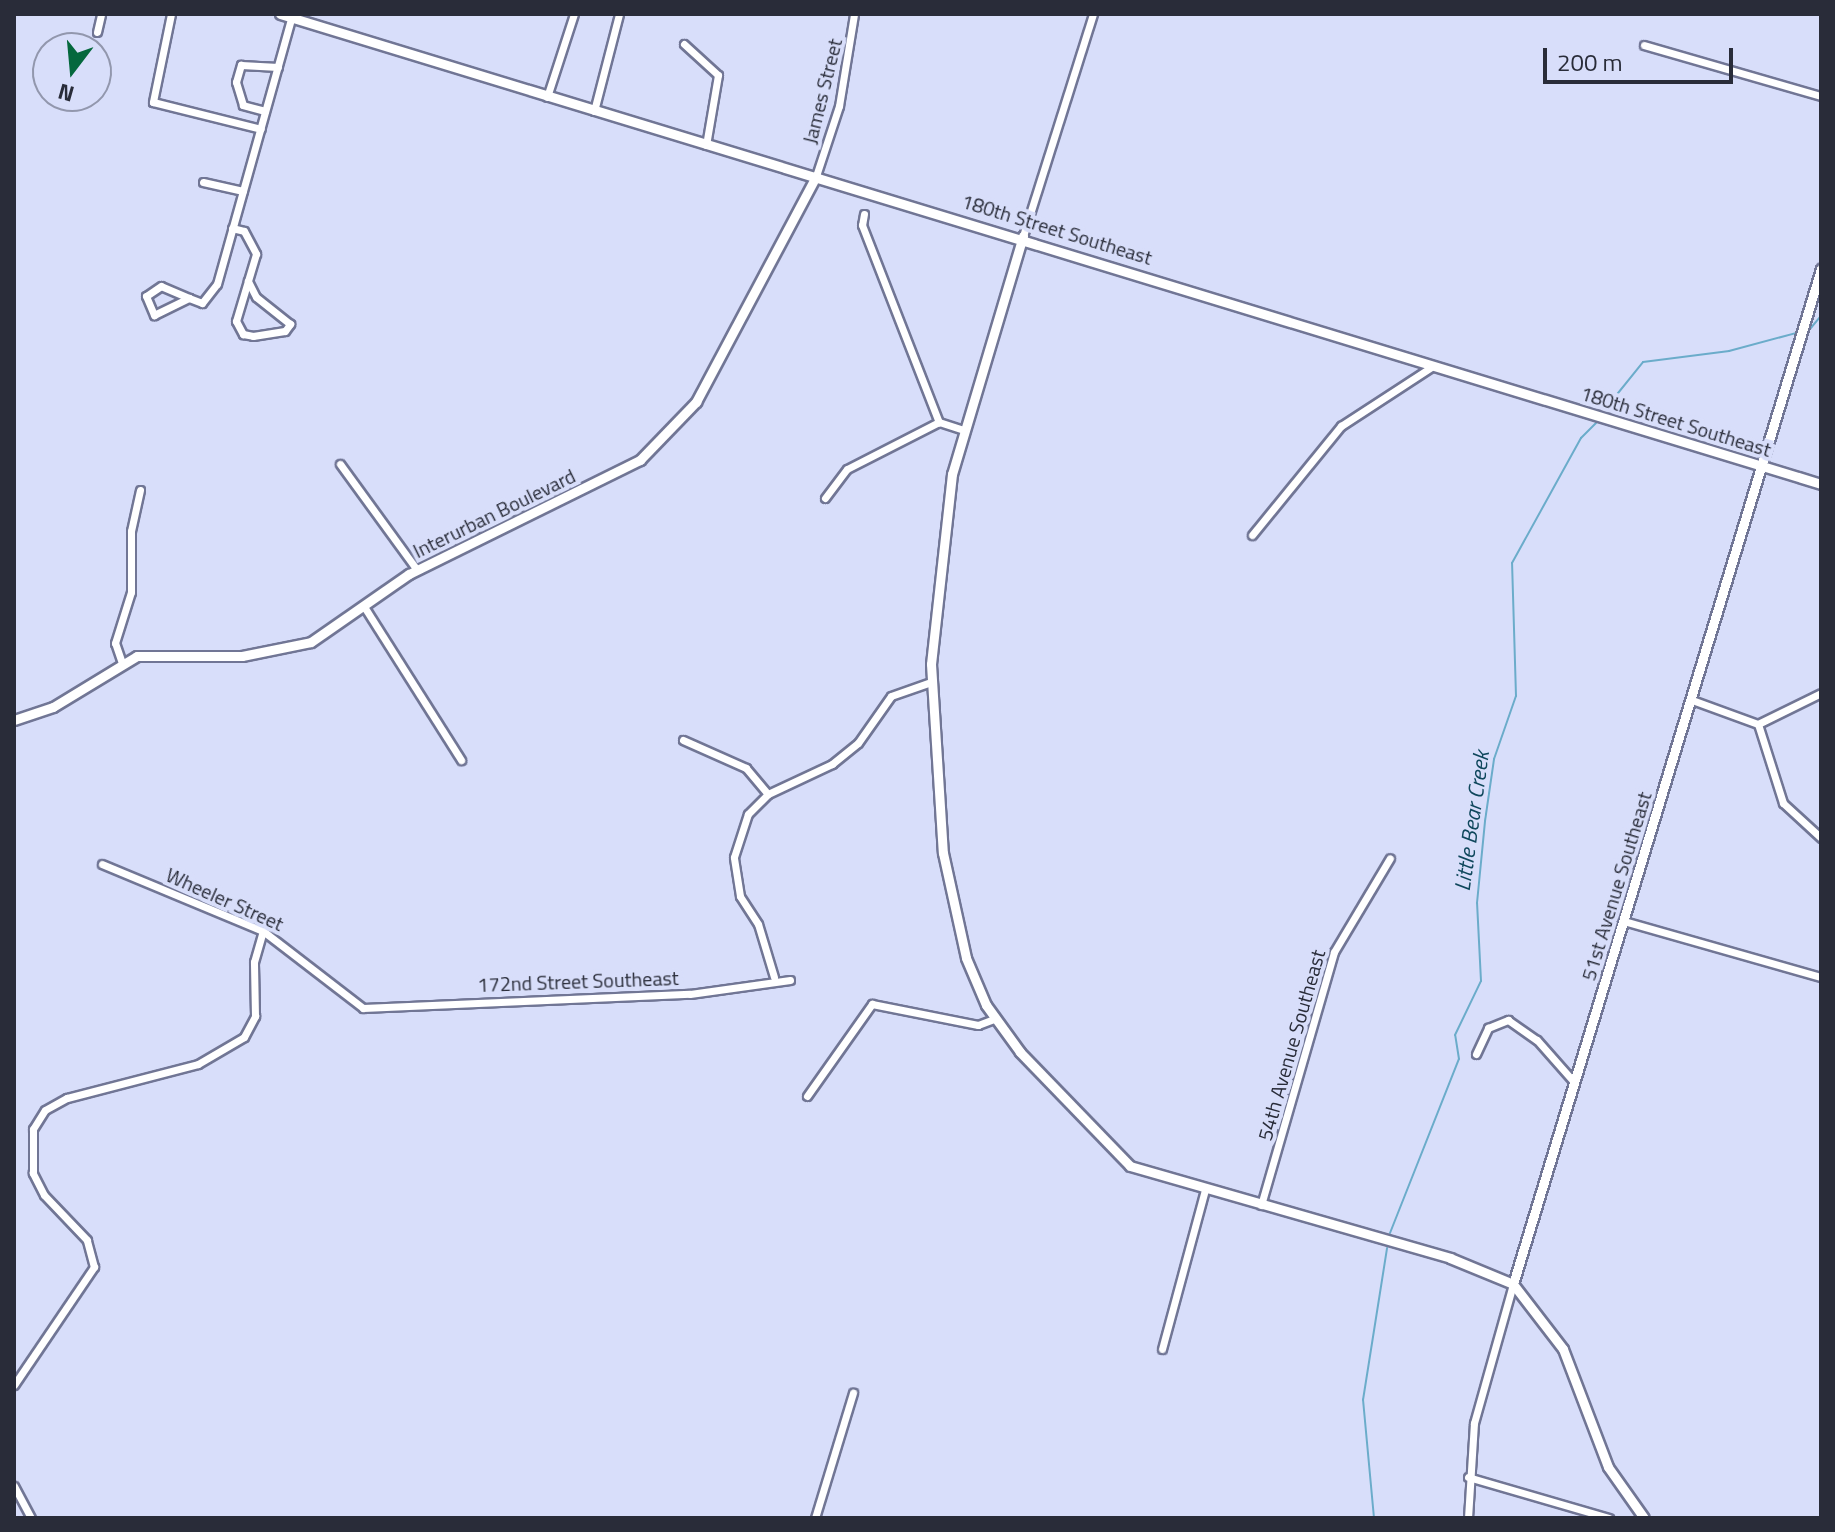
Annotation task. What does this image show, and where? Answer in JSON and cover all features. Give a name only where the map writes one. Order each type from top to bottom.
[{"type":"street","points":[[97,32],[101,14]]},
{"type":"street","points":[[171,14],[153,102],[261,129]]},
{"type":"street","name":"180th Street Southeast","points":[[280,14],[706,145],[1023,236],[1433,366],[1821,484]]},
{"type":"street","points":[[547,97],[574,14]]},
{"type":"street","points":[[594,111],[619,14]]},
{"type":"street","name":"James Street","points":[[816,176],[839,106],[854,14]]},
{"type":"street","points":[[1093,14],[964,430],[950,486],[931,682],[943,853],[966,958],[994,1019],[1130,1166],[1473,1265],[1513,1284],[1563,1349],[1608,1467],[1644,1518]]},
{"type":"street","points":[[189,298],[154,315],[146,296],[161,286],[202,303],[217,284],[292,16]]},
{"type":"street","points":[[684,44],[718,75],[706,145]]},
{"type":"street","points":[[1644,45],[1821,96]]},
{"type":"street","points":[[265,111],[243,105],[236,82],[241,65],[278,67]]},
{"type":"street","name":"Interurban Boulevard","points":[[14,720],[53,707],[122,663],[167,652],[281,653],[365,608],[417,570],[585,490],[655,447],[696,402],[816,176]]},
{"type":"street","points":[[203,182],[243,191]]},
{"type":"street","points":[[864,214],[862,225],[939,422]]},
{"type":"street","points":[[232,228],[255,244],[236,321],[243,334],[285,331],[290,324],[256,297],[248,281]]},
{"type":"street","name":"51st Avenue Southeast","points":[[1468,1518],[1468,1477],[1474,1423],[1505,1312],[1821,269]]},
{"type":"street","points":[[1252,535],[1341,426],[1433,366]]},
{"type":"street","points":[[825,498],[847,469],[939,422],[964,430]]},
{"type":"street","points":[[340,464],[417,570]]},
{"type":"street","points":[[122,663],[115,643],[131,592],[131,531],[140,490]]},
{"type":"street","points":[[365,608],[461,760]]},
{"type":"street","points":[[774,977],[758,924],[740,896],[734,857],[748,814],[768,794],[832,764],[858,743],[891,696],[931,682]]},
{"type":"street","points":[[1692,700],[1758,724],[1821,693]]},
{"type":"street","points":[[1758,724],[1783,803],[1821,838]]},
{"type":"street","points":[[683,740],[746,768],[768,794]]},
{"type":"street","name":"54th Avenue Southeast","points":[[1261,1205],[1334,952],[1390,858]]},
{"type":"street","name":"Wheeler Street","points":[[102,864],[263,931],[363,1008]]},
{"type":"street","points":[[1624,921],[1821,977]]},
{"type":"street","points":[[14,1385],[94,1267],[87,1240],[44,1195],[33,1173],[33,1129],[45,1110],[67,1098],[198,1064],[234,1046],[255,1016],[254,962],[263,931]]},
{"type":"street","name":"172nd Street Southeast","points":[[363,1008],[690,994],[774,977],[790,980]]},
{"type":"street","points":[[807,1096],[872,1004],[978,1025],[994,1019]]},
{"type":"street","points":[[1476,1054],[1488,1028],[1508,1020],[1537,1040],[1574,1082]]},
{"type":"street","points":[[1162,1349],[1205,1190]]},
{"type":"street","points":[[815,1518],[853,1393]]},
{"type":"street","points":[[1468,1477],[1609,1518]]},
{"type":"street","points":[[14,1486],[31,1518]]},
{"type":"waterway","name":"Little Bear Creek","points":[[1810,329],[1821,316]]},
{"type":"waterway","name":"Little Bear Creek","points":[[1606,408],[1643,362],[1729,351],[1796,333]]},
{"type":"waterway","name":"Little Bear Creek","points":[[1390,1233],[1459,1059],[1455,1035],[1481,981],[1477,903],[1485,821],[1494,759],[1516,696],[1512,563],[1581,438],[1597,422]]},
{"type":"waterway","name":"Little Bear Creek","points":[[1374,1518],[1363,1400],[1387,1248]]}]
